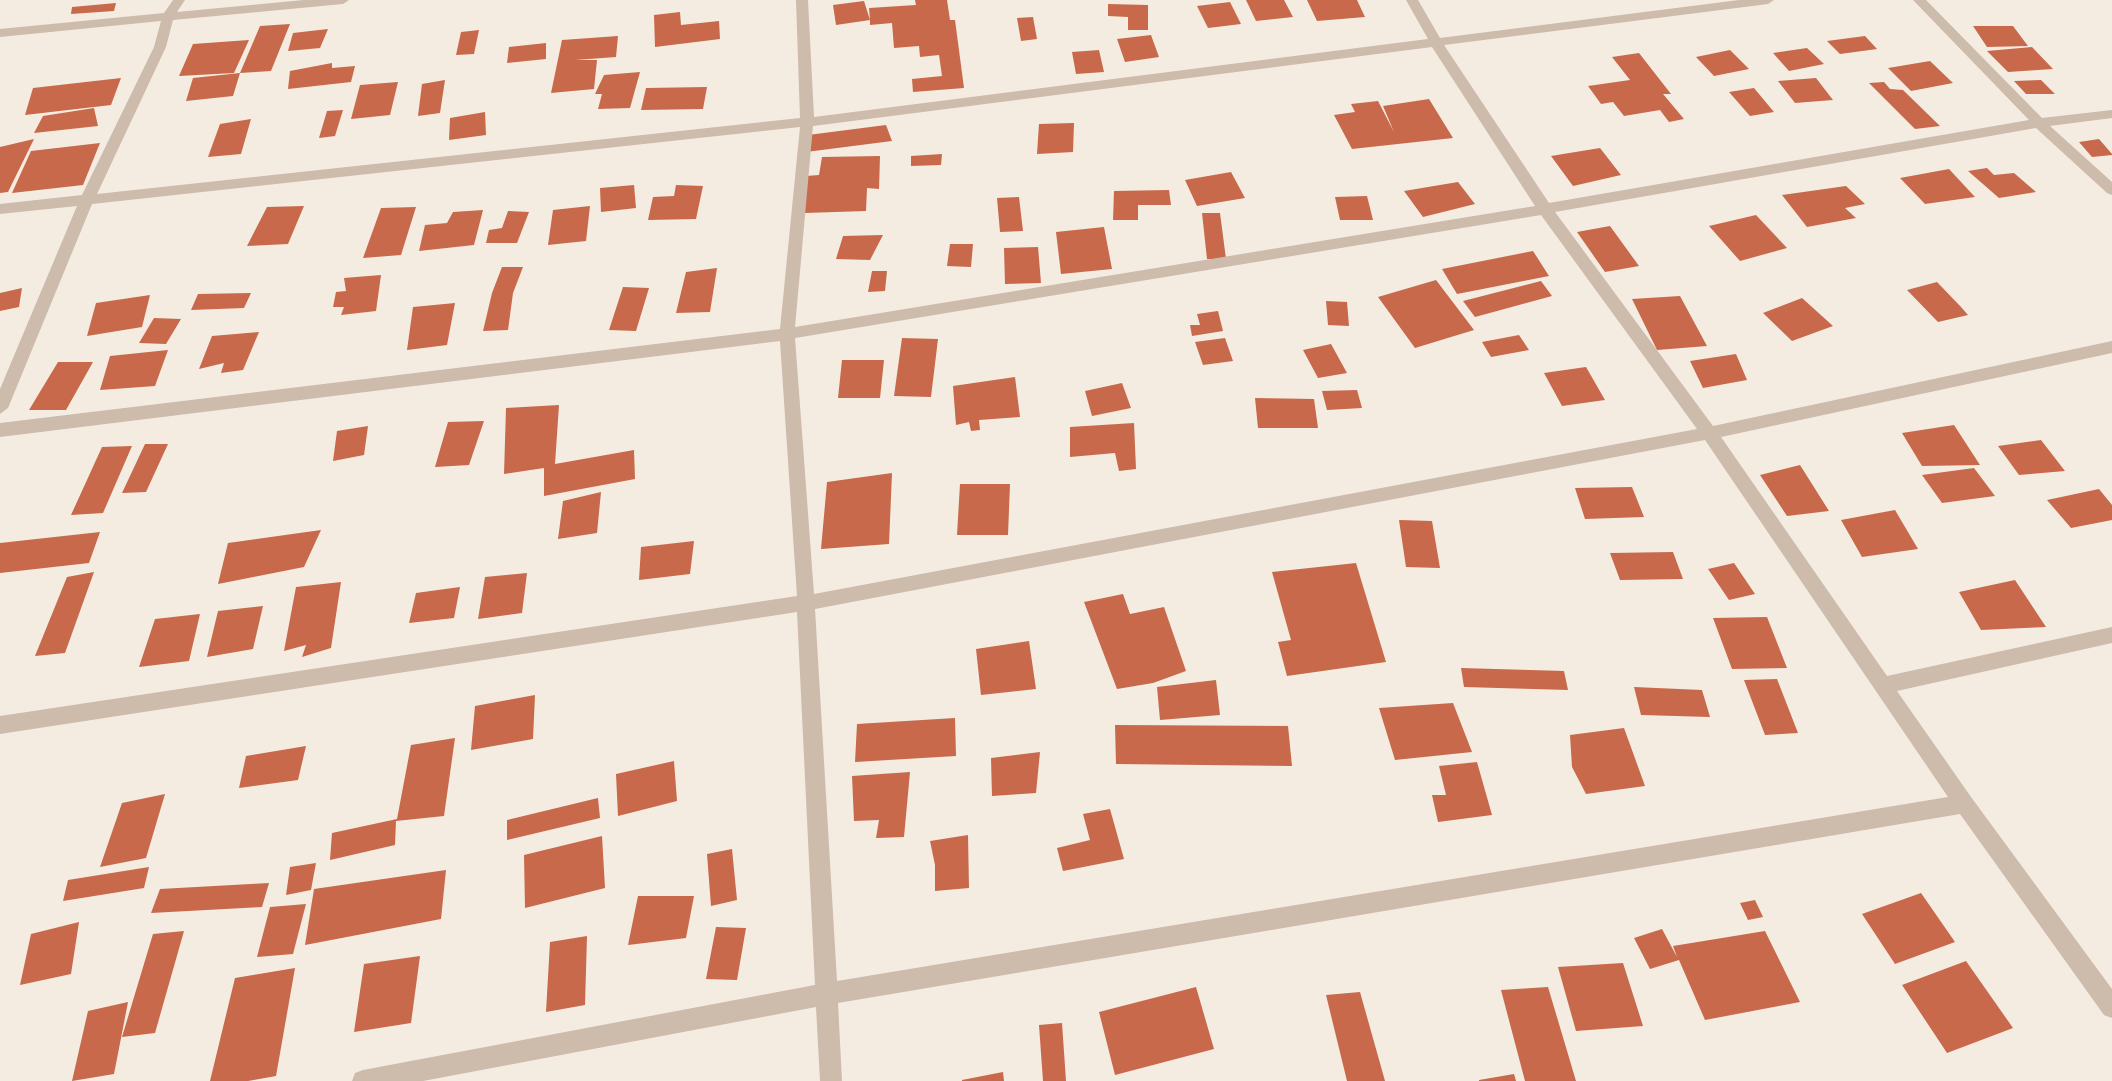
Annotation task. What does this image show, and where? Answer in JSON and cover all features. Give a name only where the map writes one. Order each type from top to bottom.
[{"type":"street","points":[[0,408],[87,199],[160,47],[168,17],[179,0]]},
{"type":"street","points":[[0,33],[343,0]]},
{"type":"street","points":[[802,0],[807,122],[787,334],[806,603],[831,1081]]},
{"type":"street","points":[[1412,0],[1435,41],[1545,209],[1709,433],[1964,804],[2112,1007]]},
{"type":"street","points":[[0,209],[807,122],[1768,0]]},
{"type":"street","points":[[1919,0],[2039,123],[2112,190]]},
{"type":"street","points":[[0,430],[787,334],[1545,209],[2039,123],[2112,114]]},
{"type":"street","points":[[0,725],[806,603],[1709,433],[2112,347]]},
{"type":"street","points":[[1883,685],[2112,635]]},
{"type":"street","points":[[363,1081],[827,995],[1964,804]]},
{"type":"building","points":[[915,0],[947,0],[950,20],[955,20],[964,88],[913,92],[912,79],[942,76],[939,55],[920,57],[919,46],[894,48],[892,23],[870,25],[869,8],[916,5]]},
{"type":"building","points":[[1246,0],[1284,0],[1293,17],[1256,21]]},
{"type":"building","points":[[1307,0],[1357,0],[1365,17],[1317,21]]},
{"type":"building","points":[[864,1],[870,20],[836,25],[833,5]]},
{"type":"building","points":[[1230,2],[1241,24],[1208,28],[1197,6]]},
{"type":"building","points":[[116,3],[114,11],[71,14],[72,7]]},
{"type":"building","points":[[1108,4],[1148,5],[1148,30],[1128,30],[1128,17],[1108,16]]},
{"type":"building","points":[[680,12],[681,25],[719,21],[720,39],[655,47],[654,15]]},
{"type":"building","points":[[1033,17],[1037,39],[1021,41],[1017,18]]},
{"type":"building","points":[[290,24],[271,71],[240,73],[260,26]]},
{"type":"building","points":[[1973,26],[2013,26],[2028,46],[1987,47]]},
{"type":"building","points":[[328,29],[320,48],[288,51],[293,33]]},
{"type":"building","points":[[479,30],[474,54],[456,55],[461,32]]},
{"type":"building","points":[[1151,35],[1159,57],[1125,62],[1117,39]]},
{"type":"building","points":[[618,36],[616,57],[575,60],[597,60],[594,89],[551,93],[562,40]]},
{"type":"building","points":[[1865,36],[1877,49],[1840,54],[1827,41]]},
{"type":"building","points":[[249,40],[234,73],[179,76],[193,44]]},
{"type":"building","points":[[546,43],[546,59],[507,63],[509,47]]},
{"type":"building","points":[[2032,47],[2053,69],[2008,72],[1987,51]]},
{"type":"building","points":[[1807,48],[1824,64],[1789,71],[1773,53]]},
{"type":"building","points":[[1099,50],[1104,72],[1076,74],[1072,52]]},
{"type":"building","points":[[1730,50],[1749,69],[1714,76],[1696,57]]},
{"type":"building","points":[[1639,53],[1671,94],[1663,94],[1684,119],[1669,122],[1660,110],[1624,116],[1613,102],[1601,104],[1588,86],[1630,80],[1612,57]]},
{"type":"building","points":[[1930,61],[1953,83],[1911,91],[1888,68]]},
{"type":"building","points":[[332,63],[332,68],[355,66],[351,82],[288,89],[290,71]]},
{"type":"building","points":[[640,72],[630,108],[598,109],[602,94],[595,94],[604,75]]},
{"type":"building","points":[[240,73],[233,96],[186,101],[193,78]]},
{"type":"building","points":[[121,78],[111,105],[25,115],[33,88]]},
{"type":"building","points":[[1816,78],[1833,100],[1795,103],[1778,81]]},
{"type":"building","points":[[445,80],[440,113],[418,116],[422,84]]},
{"type":"building","points":[[2041,80],[2055,94],[2026,94],[2014,81]]},
{"type":"building","points":[[398,82],[390,115],[351,119],[360,85]]},
{"type":"building","points":[[1884,82],[1890,89],[1903,90],[1940,126],[1915,129],[1869,83]]},
{"type":"building","points":[[707,87],[703,109],[641,110],[646,88]]},
{"type":"building","points":[[1754,88],[1774,112],[1750,116],[1729,92]]},
{"type":"building","points":[[1429,99],[1453,138],[1352,149],[1334,115],[1355,112],[1351,104],[1378,101],[1394,132],[1383,106]]},
{"type":"building","points":[[94,108],[98,126],[34,133],[43,116]]},
{"type":"building","points":[[343,110],[335,136],[319,138],[327,111]]},
{"type":"building","points":[[485,112],[486,135],[449,140],[450,118]]},
{"type":"building","points":[[251,119],[241,154],[208,157],[220,124]]},
{"type":"building","points":[[1074,123],[1073,152],[1037,154],[1039,124]]},
{"type":"building","points":[[886,125],[892,141],[806,152],[808,135]]},
{"type":"building","points":[[34,139],[8,192],[0,193],[0,147]]},
{"type":"building","points":[[2099,139],[2112,155],[2092,157],[2079,142]]},
{"type":"building","points":[[100,143],[83,185],[12,193],[31,151]]},
{"type":"building","points":[[1600,148],[1621,175],[1573,186],[1551,156]]},
{"type":"building","points":[[942,154],[941,165],[911,166],[911,156]]},
{"type":"building","points":[[880,156],[879,189],[867,188],[866,211],[804,213],[806,176],[819,175],[822,157]]},
{"type":"building","points":[[1987,168],[1994,175],[2014,173],[2036,192],[1999,198],[1968,171]]},
{"type":"building","points":[[1949,169],[1975,197],[1925,204],[1900,178]]},
{"type":"building","points":[[1231,172],[1245,198],[1197,206],[1185,180]]},
{"type":"building","points":[[1458,182],[1475,204],[1423,217],[1404,191]]},
{"type":"building","points":[[634,185],[636,208],[601,212],[600,188]]},
{"type":"building","points":[[676,185],[703,186],[696,219],[648,220],[653,197],[674,196]]},
{"type":"building","points":[[1846,186],[1865,204],[1845,208],[1856,218],[1807,227],[1782,195]]},
{"type":"building","points":[[1169,190],[1171,205],[1138,205],[1138,220],[1113,220],[1114,191]]},
{"type":"building","points":[[1367,196],[1373,220],[1340,220],[1335,197]]},
{"type":"building","points":[[1019,197],[1023,231],[1000,232],[997,198]]},
{"type":"building","points":[[304,206],[288,244],[247,246],[267,207]]},
{"type":"building","points":[[590,206],[586,241],[548,245],[553,210]]},
{"type":"building","points":[[416,207],[401,255],[363,258],[381,208]]},
{"type":"building","points":[[483,210],[474,245],[419,251],[425,225],[447,223],[453,212]]},
{"type":"building","points":[[508,211],[529,212],[517,243],[486,243],[489,230],[502,228]]},
{"type":"building","points":[[1202,213],[1220,213],[1226,259],[1207,259]]},
{"type":"building","points":[[1756,215],[1787,248],[1740,261],[1709,226]]},
{"type":"building","points":[[1610,226],[1639,266],[1605,272],[1577,232]]},
{"type":"building","points":[[1104,227],[1112,269],[1061,274],[1056,232]]},
{"type":"building","points":[[883,235],[870,260],[836,259],[843,236]]},
{"type":"building","points":[[950,244],[973,244],[971,267],[947,266]]},
{"type":"building","points":[[1038,247],[1041,283],[1005,284],[1004,248]]},
{"type":"building","points":[[1533,251],[1549,276],[1457,294],[1442,269]]},
{"type":"building","points":[[502,267],[523,267],[513,293],[508,330],[483,331],[492,293]]},
{"type":"building","points":[[717,268],[710,312],[676,313],[686,272]]},
{"type":"building","points":[[872,271],[887,271],[885,291],[868,292]]},
{"type":"building","points":[[381,275],[376,311],[341,315],[344,307],[333,307],[336,292],[346,291],[344,278]]},
{"type":"building","points":[[1436,280],[1474,330],[1415,348],[1378,297]]},
{"type":"building","points":[[1541,281],[1552,296],[1475,317],[1463,301]]},
{"type":"building","points":[[1937,282],[1968,315],[1938,322],[1907,290]]},
{"type":"building","points":[[623,287],[649,288],[636,331],[609,330]]},
{"type":"building","points":[[22,288],[19,307],[0,311],[0,293]]},
{"type":"building","points":[[251,293],[244,308],[191,310],[198,294]]},
{"type":"building","points":[[150,295],[142,327],[87,336],[96,303]]},
{"type":"building","points":[[1680,296],[1707,346],[1657,350],[1632,299]]},
{"type":"building","points":[[1802,298],[1833,326],[1792,341],[1763,313]]},
{"type":"building","points":[[1326,301],[1347,302],[1349,326],[1328,325]]},
{"type":"building","points":[[455,303],[447,345],[407,350],[413,307]]},
{"type":"building","points":[[1218,311],[1223,331],[1192,336],[1190,325],[1200,325],[1197,314]]},
{"type":"building","points":[[154,318],[181,319],[166,344],[139,343]]},
{"type":"building","points":[[259,332],[243,370],[221,373],[224,363],[199,369],[212,336]]},
{"type":"building","points":[[1519,335],[1529,350],[1491,357],[1482,342]]},
{"type":"building","points":[[902,338],[938,339],[931,397],[894,396]]},
{"type":"building","points":[[1225,338],[1233,361],[1203,365],[1195,342]]},
{"type":"building","points":[[1331,344],[1347,373],[1318,378],[1303,350]]},
{"type":"building","points":[[168,350],[155,386],[100,390],[110,356]]},
{"type":"building","points":[[1736,354],[1747,380],[1703,388],[1690,361]]},
{"type":"building","points":[[842,360],[884,360],[880,398],[838,398]]},
{"type":"building","points":[[58,362],[93,362],[66,410],[29,410]]},
{"type":"building","points":[[1586,367],[1605,400],[1562,406],[1544,373]]},
{"type":"building","points":[[1015,377],[1020,417],[979,420],[980,430],[971,431],[969,422],[956,425],[953,386]]},
{"type":"building","points":[[1122,383],[1131,408],[1092,416],[1085,391]]},
{"type":"building","points":[[1357,390],[1362,408],[1327,410],[1322,391]]},
{"type":"building","points":[[1255,398],[1314,399],[1318,428],[1258,428]]},
{"type":"building","points":[[559,405],[555,464],[634,450],[635,479],[544,496],[544,468],[504,474],[506,408]]},
{"type":"building","points":[[484,421],[469,465],[435,467],[448,422]]},
{"type":"building","points":[[1134,423],[1136,469],[1119,471],[1115,453],[1070,457],[1070,427]]},
{"type":"building","points":[[1954,425],[1980,465],[1922,466],[1902,433]]},
{"type":"building","points":[[368,426],[364,455],[333,461],[337,431]]},
{"type":"building","points":[[2041,440],[2065,471],[2019,475],[1998,446]]},
{"type":"building","points":[[145,444],[168,444],[146,492],[122,493]]},
{"type":"building","points":[[132,446],[103,513],[71,515],[102,447]]},
{"type":"building","points":[[1800,465],[1829,511],[1787,516],[1760,475]]},
{"type":"building","points":[[1974,468],[1995,496],[1942,503],[1922,475]]},
{"type":"building","points":[[892,473],[889,544],[821,549],[827,482]]},
{"type":"building","points":[[960,484],[1010,484],[1008,535],[957,535]]},
{"type":"building","points":[[1632,487],[1644,517],[1585,519],[1575,488]]},
{"type":"building","points":[[2099,489],[2112,505],[2112,520],[2071,528],[2047,500]]},
{"type":"building","points":[[601,492],[597,533],[558,539],[563,501]]},
{"type":"building","points":[[1895,510],[1918,549],[1862,557],[1841,520]]},
{"type":"building","points":[[1399,520],[1432,521],[1440,568],[1406,567]]},
{"type":"building","points":[[321,530],[304,567],[218,584],[228,543]]},
{"type":"building","points":[[100,532],[89,563],[0,573],[0,543]]},
{"type":"building","points":[[694,541],[690,574],[639,580],[641,547]]},
{"type":"building","points":[[1673,552],[1683,579],[1620,580],[1610,553]]},
{"type":"building","points":[[1356,563],[1386,662],[1287,676],[1278,642],[1291,640],[1272,572]]},
{"type":"building","points":[[1734,563],[1755,594],[1729,600],[1708,569]]},
{"type":"building","points":[[94,572],[65,653],[35,656],[67,577]]},
{"type":"building","points":[[527,573],[522,613],[478,619],[485,577]]},
{"type":"building","points":[[2015,580],[2046,627],[1981,630],[1959,592]]},
{"type":"building","points":[[341,582],[331,648],[302,657],[306,645],[284,651],[296,587]]},
{"type":"building","points":[[460,587],[454,618],[409,623],[416,593]]},
{"type":"building","points":[[1123,594],[1130,614],[1164,607],[1186,671],[1153,683],[1117,689],[1084,602]]},
{"type":"building","points":[[263,606],[253,649],[207,657],[218,611]]},
{"type":"building","points":[[200,614],[189,661],[139,667],[155,619]]},
{"type":"building","points":[[1767,617],[1787,668],[1732,669],[1713,618]]},
{"type":"building","points":[[1029,641],[1036,689],[981,695],[976,649]]},
{"type":"building","points":[[1461,668],[1564,671],[1568,690],[1464,687]]},
{"type":"building","points":[[1777,679],[1798,733],[1765,735],[1744,680]]},
{"type":"building","points":[[1216,680],[1220,715],[1160,720],[1157,687]]},
{"type":"building","points":[[1634,687],[1702,690],[1710,717],[1641,715]]},
{"type":"building","points":[[535,695],[533,739],[471,750],[475,706]]},
{"type":"building","points":[[1453,703],[1472,752],[1395,760],[1379,708]]},
{"type":"building","points":[[955,718],[956,756],[855,762],[857,724]]},
{"type":"building","points":[[1115,725],[1288,726],[1292,766],[1116,764]]},
{"type":"building","points":[[1624,728],[1645,786],[1586,794],[1572,767],[1570,735]]},
{"type":"building","points":[[455,738],[444,816],[396,821],[395,845],[330,860],[332,833],[397,819],[411,745]]},
{"type":"building","points":[[306,746],[298,780],[239,788],[246,756]]},
{"type":"building","points":[[1040,752],[1036,793],[992,796],[991,758]]},
{"type":"building","points":[[674,761],[677,801],[618,816],[616,774]]},
{"type":"building","points":[[1477,762],[1492,815],[1438,822],[1432,795],[1446,795],[1439,766]]},
{"type":"building","points":[[910,772],[904,837],[876,838],[879,820],[854,821],[852,776]]},
{"type":"building","points":[[165,794],[146,858],[100,867],[122,803]]},
{"type":"building","points":[[598,798],[600,818],[507,840],[507,820]]},
{"type":"building","points":[[1110,809],[1124,859],[1063,871],[1057,848],[1090,840],[1083,814]]},
{"type":"building","points":[[968,835],[969,888],[935,891],[935,865],[930,841]]},
{"type":"building","points":[[602,836],[605,888],[525,908],[524,855]]},
{"type":"building","points":[[732,849],[737,900],[711,906],[707,854]]},
{"type":"building","points":[[316,863],[311,890],[286,895],[290,867]]},
{"type":"building","points":[[149,867],[144,888],[63,901],[68,880]]},
{"type":"building","points":[[446,870],[441,919],[305,945],[314,889]]},
{"type":"building","points":[[269,883],[262,907],[151,913],[160,889]]},
{"type":"building","points":[[1921,893],[1955,942],[1895,964],[1862,914]]},
{"type":"building","points":[[638,896],[694,896],[686,938],[628,945]]},
{"type":"building","points":[[1755,900],[1763,917],[1748,920],[1740,903]]},
{"type":"building","points":[[306,904],[293,954],[257,957],[270,907]]},
{"type":"building","points":[[79,922],[71,974],[20,985],[31,934]]},
{"type":"building","points":[[716,927],[746,928],[737,980],[706,979]]},
{"type":"building","points":[[1662,929],[1677,957],[1673,946],[1765,931],[1800,1002],[1705,1020],[1679,960],[1650,969],[1634,938]]},
{"type":"building","points":[[184,931],[155,1033],[122,1037],[153,934]]},
{"type":"building","points":[[587,936],[585,1005],[546,1012],[550,942]]},
{"type":"building","points":[[420,956],[411,1023],[354,1032],[364,964]]},
{"type":"building","points":[[1966,961],[2013,1028],[1947,1053],[1902,985]]},
{"type":"building","points":[[1623,963],[1643,1026],[1576,1031],[1558,967]]},
{"type":"building","points":[[295,968],[276,1076],[248,1081],[210,1081],[235,978]]},
{"type":"building","points":[[1196,987],[1214,1049],[1115,1075],[1099,1012]]},
{"type":"building","points":[[1548,987],[1576,1081],[1525,1081],[1501,990]]},
{"type":"building","points":[[1360,992],[1385,1081],[1347,1081],[1326,995]]},
{"type":"building","points":[[128,1002],[114,1074],[72,1081],[88,1011]]},
{"type":"building","points":[[1062,1023],[1066,1081],[1043,1081],[1039,1025]]},
{"type":"building","points":[[1003,1072],[1004,1081],[962,1081],[962,1080]]},
{"type":"building","points":[[1514,1074],[1516,1081],[1479,1081],[1479,1080]]}]
